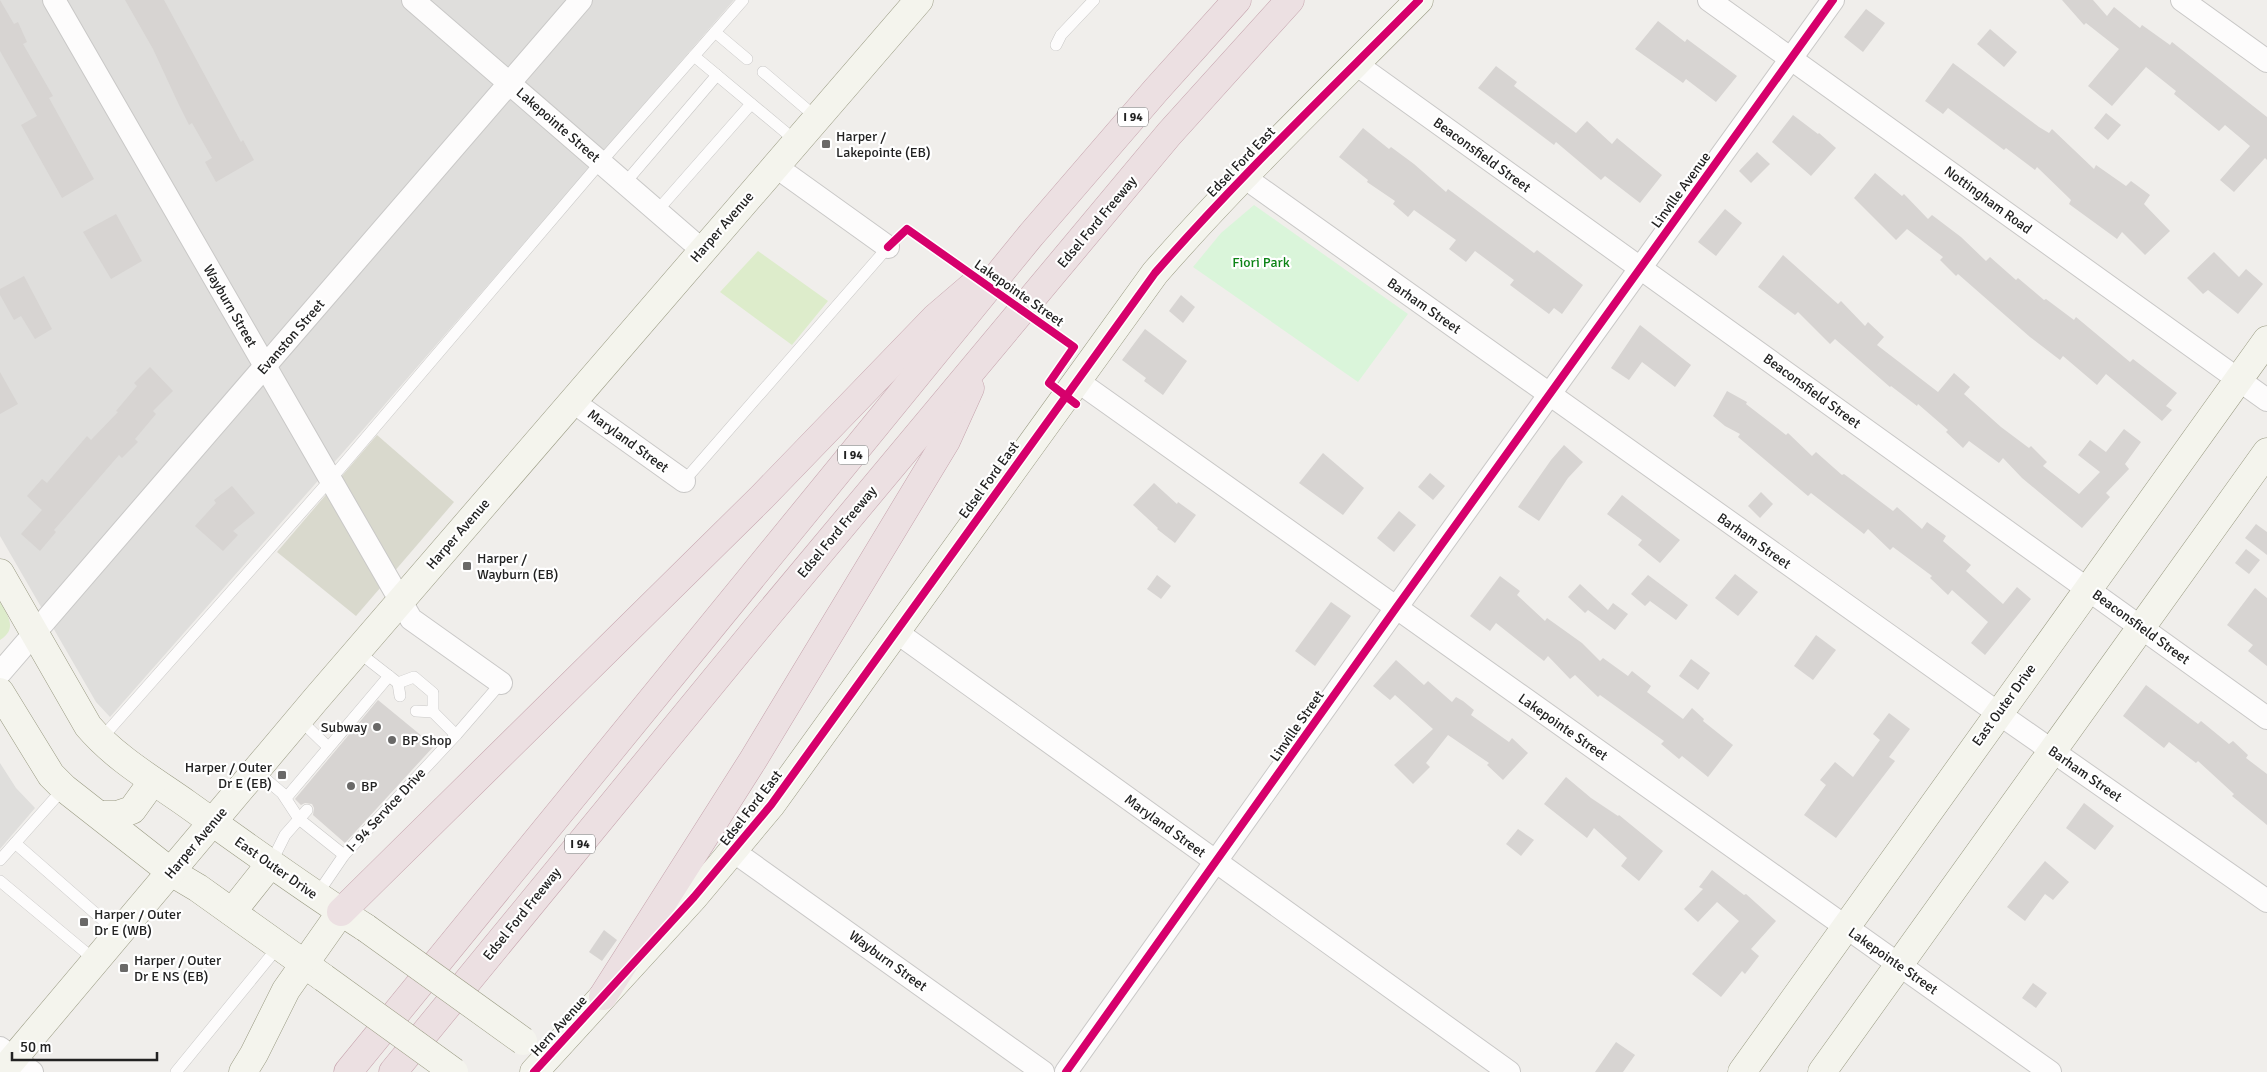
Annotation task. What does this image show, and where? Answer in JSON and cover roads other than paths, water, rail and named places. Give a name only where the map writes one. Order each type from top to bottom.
[{"type":"highway","name":"I 94","points":[[348,1072],[1032,236],[1156,90],[1237,0]]},
{"type":"highway","name":"Edsel Ford Freeway","points":[[393,1072],[755,631],[1169,134],[1290,0]]},
{"type":"highway","points":[[340,912],[762,497],[935,318],[1032,236]]},
{"type":"highway","points":[[603,996],[752,760],[946,441],[984,357]]},
{"type":"street","name":"Wayburn Street","points":[[54,0],[411,619],[500,683]]},
{"type":"street","name":"Lakepointe Street","points":[[413,0],[702,250]]},
{"type":"street","name":"Evanston Street","points":[[0,673],[581,0]]},
{"type":"street","name":"Edsel Ford East","points":[[603,996],[694,898],[772,805],[895,631],[1155,273],[1244,177],[1419,0]]},
{"type":"street","name":"Nottingham Road","points":[[1709,0],[2267,400]]},
{"type":"street","name":"Linville Avenue","points":[[1549,395],[1833,0]]},
{"type":"street","points":[[2182,0],[2267,61]]},
{"type":"street","name":"Harper Avenue","points":[[12,1063],[357,651],[817,118],[915,1]]},
{"type":"street","name":"Beaconsfield Street","points":[[1356,64],[2267,718]]},
{"type":"street","points":[[775,166],[888,247]]},
{"type":"street","name":"Barham Street","points":[[1244,177],[1549,395],[2267,902]]},
{"type":"street","name":"East Outer Drive","points":[[1742,1072],[2267,340]]},
{"type":"street","name":"Lakepointe Street","points":[[1076,380],[2050,1072]]},
{"type":"street","name":"Linville Street","points":[[1066,1072],[1549,395]]},
{"type":"street","name":"Maryland Street","points":[[572,401],[684,482]]},
{"type":"street","points":[[1822,1072],[2267,452]]},
{"type":"street","name":"East Outer Drive","points":[[0,573],[88,726],[100,740],[153,781],[316,896],[366,928],[523,1041],[548,1068]]},
{"type":"street","name":"Maryland Street","points":[[895,631],[1509,1072]]},
{"type":"street","points":[[0,692],[51,775],[64,788],[171,872],[232,912],[454,1072]]},
{"type":"street","points":[[100,815],[127,813],[132,810],[153,781]]},
{"type":"street","name":"Wayburn Street","points":[[733,851],[1043,1072]]},
{"type":"street","points":[[232,912],[271,864]]},
{"type":"street","points":[[243,1072],[284,994],[313,971],[340,912]]},
{"type":"street","name":"Hern Avenue","points":[[548,1068],[603,996]]},
{"type":"lane","points":[[100,740],[330,480],[601,162],[743,0]]},
{"type":"lane","points":[[1056,45],[1061,35],[1091,3]]},
{"type":"lane","points":[[715,32],[747,59]]},
{"type":"lane","points":[[694,56],[796,141]]},
{"type":"lane","points":[[763,72],[817,118]]},
{"type":"lane","points":[[625,183],[717,75]]},
{"type":"lane","points":[[657,211],[751,104]]},
{"type":"lane","points":[[684,482],[888,247]]},
{"type":"lane","points":[[357,651],[393,680],[400,696]]},
{"type":"lane","points":[[286,798],[328,747],[342,737],[393,680],[414,677],[433,693],[433,712]]},
{"type":"lane","name":"I- 94 Service Drive","points":[[316,896],[344,856],[401,789],[456,734],[500,683]]},
{"type":"lane","points":[[416,711],[433,712],[456,734]]},
{"type":"lane","points":[[299,720],[328,747]]},
{"type":"lane","points":[[256,771],[286,798],[299,819],[323,832],[344,856]]},
{"type":"lane","points":[[0,860],[64,788]]},
{"type":"lane","points":[[271,864],[285,835],[308,810]]},
{"type":"lane","points":[[15,843],[119,934]]},
{"type":"lane","points":[[0,880],[96,961]]},
{"type":"lane","points":[[176,1072],[278,947]]},
{"type":"place","name":"Harper / Lakepointe (EB)","points":[[826,144]]},
{"type":"place","name":"Harper / Wayburn (EB)","points":[[467,566]]},
{"type":"place","name":"Subway","points":[[377,727]]},
{"type":"place","name":"BP Shop","points":[[392,740]]},
{"type":"place","name":"Harper / Outer Dr E (EB)","points":[[282,775]]},
{"type":"place","name":"BP","points":[[351,786]]},
{"type":"place","name":"Harper / Outer Dr E (WB)","points":[[84,922]]},
{"type":"place","name":"Harper / Outer Dr E NS (EB)","points":[[124,968]]},
{"type":"park label","name":"Fiori Park","points":[[1261,262]]}]
